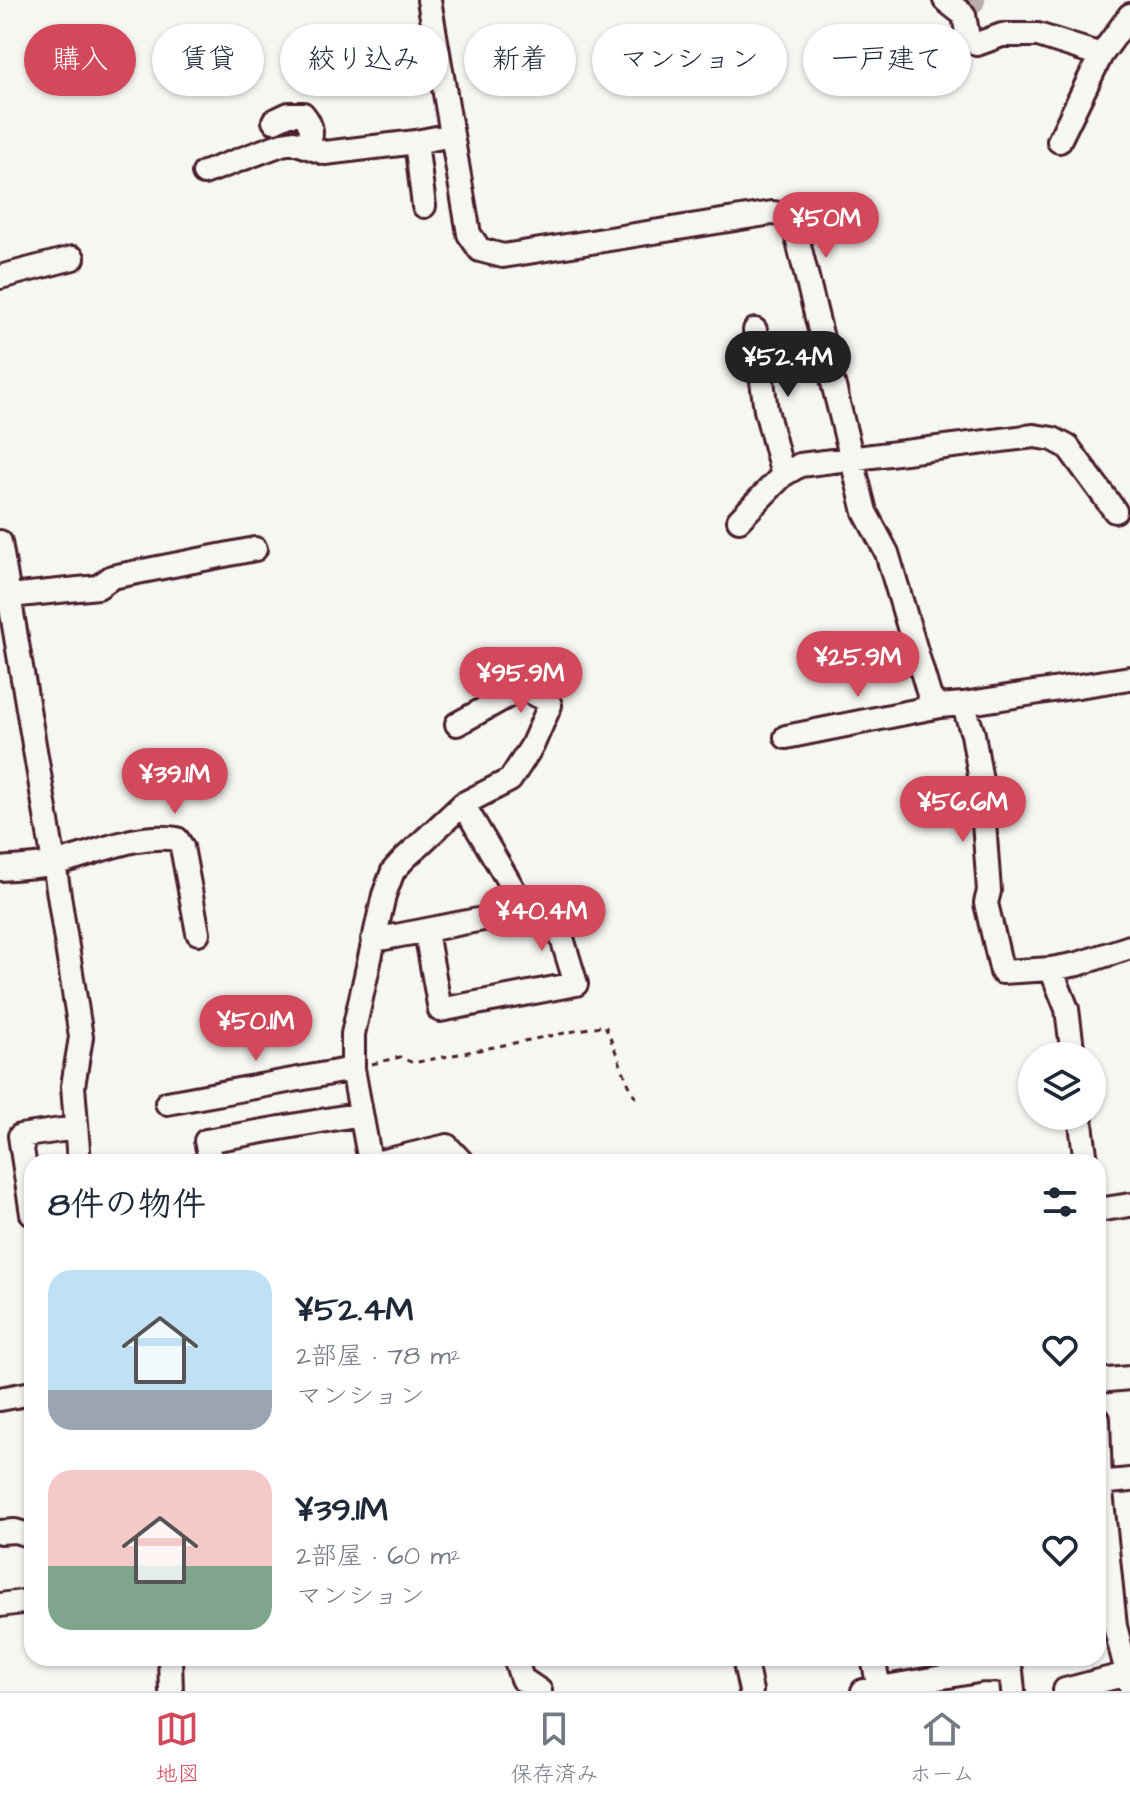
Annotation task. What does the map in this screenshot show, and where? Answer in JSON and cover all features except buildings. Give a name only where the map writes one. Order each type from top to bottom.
[{"type":"street","points":[[429,0],[469,234],[480,250],[503,256],[772,213],[781,213],[789,219],[795,229],[865,512],[887,553],[930,698],[940,706]]},
{"type":"street","points":[[945,0],[964,15],[968,38],[977,44],[1002,35],[1038,35],[1101,55]]},
{"type":"street","points":[[1059,141],[1101,55],[1130,15]]},
{"type":"street","points":[[274,121],[289,114],[303,114],[310,123],[312,135],[308,146]]},
{"type":"street","points":[[204,173],[294,142],[325,153],[452,135]]},
{"type":"street","points":[[416,142],[424,206]]},
{"type":"street","points":[[0,277],[73,258]]},
{"type":"street","points":[[755,330],[766,410],[783,475]]},
{"type":"street","points":[[739,520],[783,475],[800,465],[1034,436],[1053,439],[1068,447],[1115,511]]},
{"type":"street","points":[[0,542],[4,596],[54,863],[81,1037],[73,1086],[78,1154]]},
{"type":"street","points":[[4,596],[98,587],[112,577],[255,549]]},
{"type":"street","points":[[786,737],[940,706],[1130,678]]},
{"type":"street","points":[[368,1154],[353,1069],[353,1034],[384,895],[393,871],[463,804],[510,780],[532,746],[550,705],[547,700],[523,689],[457,724]]},
{"type":"street","points":[[963,704],[973,734],[981,781],[989,891],[986,903],[1002,972],[1078,964],[1130,947]]},
{"type":"street","points":[[463,804],[526,911]]},
{"type":"street","points":[[0,869],[54,863],[123,844],[163,837],[177,839],[182,847],[198,933]]},
{"type":"street","points":[[373,940],[556,908],[576,984],[440,1010],[426,932]]},
{"type":"street","points":[[1051,969],[1067,1009],[1071,1042]]},
{"type":"street","points":[[167,1103],[353,1069]]},
{"type":"street","points":[[209,1154],[206,1141],[361,1114]]},
{"type":"street","points":[[24,1162],[20,1136],[75,1128]]},
{"type":"street","points":[[1082,1130],[1085,1154]]},
{"type":"street","points":[[414,1154],[447,1146],[454,1154]]},
{"type":"street","points":[[1106,1209],[1130,1205]]},
{"type":"street","points":[[1106,1380],[1130,1378]]},
{"type":"street","points":[[0,1399],[24,1394]]},
{"type":"street","points":[[1106,1482],[1130,1480]]},
{"type":"street","points":[[0,1532],[24,1534]]},
{"type":"street","points":[[1065,1690],[1128,1679],[1115,1626],[1106,1546]]},
{"type":"street","points":[[170,1666],[171,1691]]},
{"type":"street","points":[[518,1666],[522,1679],[540,1691]]},
{"type":"street","points":[[746,1666],[751,1691]]},
{"type":"street","points":[[872,1666],[871,1690],[983,1670],[1011,1671],[1013,1691]]},
{"type":"path","points":[[353,1069],[400,1057],[413,1063],[605,1025],[637,1100]]},
{"type":"waterway","points":[[956,0],[971,0]]},
{"type":"waterway","points":[[870,487],[876,508]]}]
